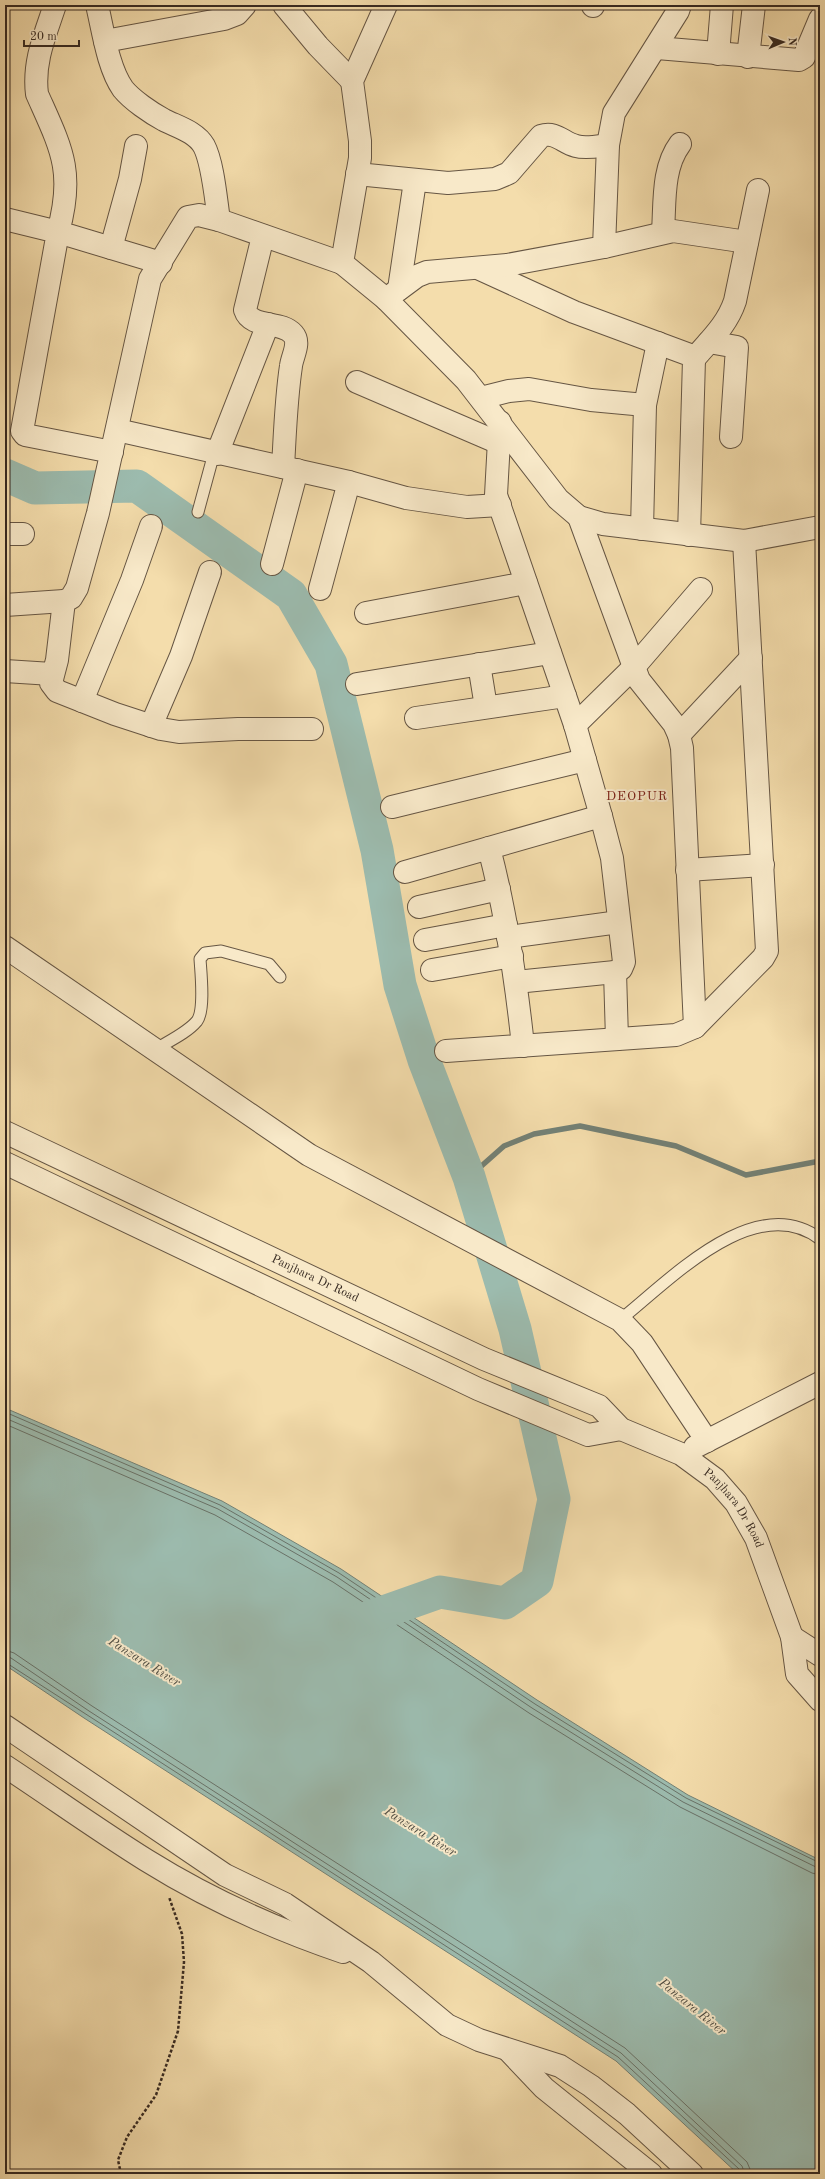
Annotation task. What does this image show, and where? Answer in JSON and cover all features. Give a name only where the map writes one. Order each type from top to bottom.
[{"type":"street","points":[[55,5],[39,50],[36,66],[36,83],[37,94],[64,159],[65,197],[22,431],[25,435],[109,461]]},
{"type":"street","points":[[97,5],[105,42],[116,77],[124,89],[162,119],[195,135],[204,146],[208,156],[219,220]]},
{"type":"street","points":[[105,42],[224,19],[237,14],[245,5]]},
{"type":"street","points":[[284,5],[318,46],[352,81]]},
{"type":"street","points":[[342,262],[357,174],[360,141],[352,81],[386,5]]},
{"type":"street","points":[[604,246],[608,145],[614,113],[635,78],[657,48],[678,12],[680,5]]},
{"type":"street","points":[[718,54],[722,5]]},
{"type":"street","points":[[748,57],[754,5]]},
{"type":"street","points":[[657,48],[748,57],[799,60],[804,56],[820,19]]},
{"type":"street","points":[[357,174],[415,181],[448,183],[504,176],[541,136],[547,134],[552,134],[578,147],[608,145]]},
{"type":"street","points":[[663,232],[668,166],[672,155],[680,144]]},
{"type":"street","points":[[111,248],[130,179],[136,146]]},
{"type":"street","points":[[392,294],[415,181]]},
{"type":"street","points":[[689,534],[694,359],[721,330],[730,316],[735,301],[758,190]]},
{"type":"street","points":[[5,605],[64,601],[71,598],[77,588],[98,513],[150,279],[188,217],[199,216],[219,220],[342,262],[392,294],[481,398],[499,433],[558,499],[579,517],[603,524],[744,542],[820,527]]},
{"type":"street","points":[[5,219],[58,232],[161,262]]},
{"type":"street","points":[[392,294],[417,276],[427,272],[480,269],[507,265],[604,246],[663,232],[688,232],[747,242]]},
{"type":"street","points":[[263,236],[245,310],[247,316],[251,319],[286,329],[293,333],[296,339],[296,347],[291,361],[288,384],[290,469],[272,564]]},
{"type":"street","points":[[480,269],[574,312],[690,355],[694,359]]},
{"type":"street","points":[[216,453],[268,324]]},
{"type":"street","points":[[709,342],[737,347],[731,437]]},
{"type":"street","points":[[642,529],[645,405],[658,343]]},
{"type":"street","points":[[357,382],[499,433]]},
{"type":"street","points":[[481,398],[509,391],[529,390],[591,400],[645,405]]},
{"type":"street","points":[[116,430],[349,482],[406,498],[467,507],[500,505]]},
{"type":"street","points":[[499,433],[496,495],[575,726],[601,816],[612,858],[624,962],[621,969],[615,972],[516,982]]},
{"type":"street","points":[[320,589],[349,482]]},
{"type":"street","points":[[579,517],[639,680],[674,724],[679,735],[682,748],[695,1027]]},
{"type":"street","points":[[82,701],[132,580],[151,526]]},
{"type":"street","points":[[446,1051],[676,1035],[695,1027],[763,958],[767,951],[744,542]]},
{"type":"street","points":[[151,726],[181,656],[210,572]]},
{"type":"street","points":[[366,613],[526,583]]},
{"type":"street","points":[[575,726],[634,667],[701,589]]},
{"type":"street","points":[[64,601],[57,660],[52,674],[51,683],[53,688],[82,701],[151,726],[179,732],[238,729],[312,729]]},
{"type":"street","points":[[357,684],[550,653]]},
{"type":"street","points":[[679,735],[751,658]]},
{"type":"street","points":[[479,664],[486,707]]},
{"type":"street","points":[[5,671],[52,674]]},
{"type":"street","points":[[416,718],[564,696]]},
{"type":"street","points":[[392,807],[585,760]]},
{"type":"street","points":[[405,872],[601,816]]},
{"type":"street","points":[[489,848],[500,889],[516,982],[523,1046]]},
{"type":"street","points":[[688,870],[763,865]]},
{"type":"street","points":[[419,907],[500,889]]},
{"type":"street","points":[[425,940],[508,939],[619,922]]},
{"type":"street","points":[[432,970],[508,939]]},
{"type":"street","points":[[5,947],[309,1155],[424,1217],[544,1278],[620,1320],[642,1343],[707,1441]]},
{"type":"street","points":[[615,972],[617,1039]]},
{"type":"street","name":"Panjhara Dr Road","points":[[5,1132],[484,1359],[599,1406],[621,1429],[681,1454],[715,1479],[736,1503],[756,1538],[792,1637],[797,1674],[820,1700]]},
{"type":"street","points":[[5,1163],[478,1389],[588,1435],[621,1429]]},
{"type":"street","points":[[681,1454],[820,1383]]},
{"type":"street","points":[[792,1637],[820,1655]]},
{"type":"street","points":[[5,1726],[225,1875],[285,1904],[370,1962],[447,2026],[463,2034],[560,2066],[592,2086],[627,2114],[692,2174]]},
{"type":"street","points":[[5,1766],[146,1860],[200,1892],[307,1940],[370,1962]]},
{"type":"street","points":[[507,2049],[544,2088],[651,2174]]},
{"type":"lane","points":[[198,512],[216,453]]},
{"type":"lane","points":[[156,1049],[190,1028],[198,1020],[201,1009],[200,959],[205,953],[220,951],[269,964],[280,977]]},
{"type":"lane","points":[[620,1320],[708,1250],[735,1235],[760,1226],[780,1225],[800,1229],[820,1239]]},
{"type":"path","points":[[121,2174],[118,2160],[124,2143],[156,2095],[178,2031],[184,1962],[182,1934],[168,1896]]},
{"type":"water","name":"Panzara River","points":[[5,1408],[222,1501],[341,1569],[537,1700],[688,1795],[820,1860],[820,2174],[738,2174],[616,2061],[84,1718],[5,1665]]},
{"type":"waterway","points":[[5,475],[35,488],[137,486],[291,595],[331,664],[377,850],[400,985],[424,1060],[469,1177],[515,1329],[554,1499],[537,1581],[505,1603],[440,1592],[355,1622]]},
{"type":"waterway","points":[[469,1177],[504,1146],[534,1134],[580,1126],[676,1146],[746,1175],[820,1161]]},
{"type":"district","name":"DEOPUR","points":[[637,796]]}]
